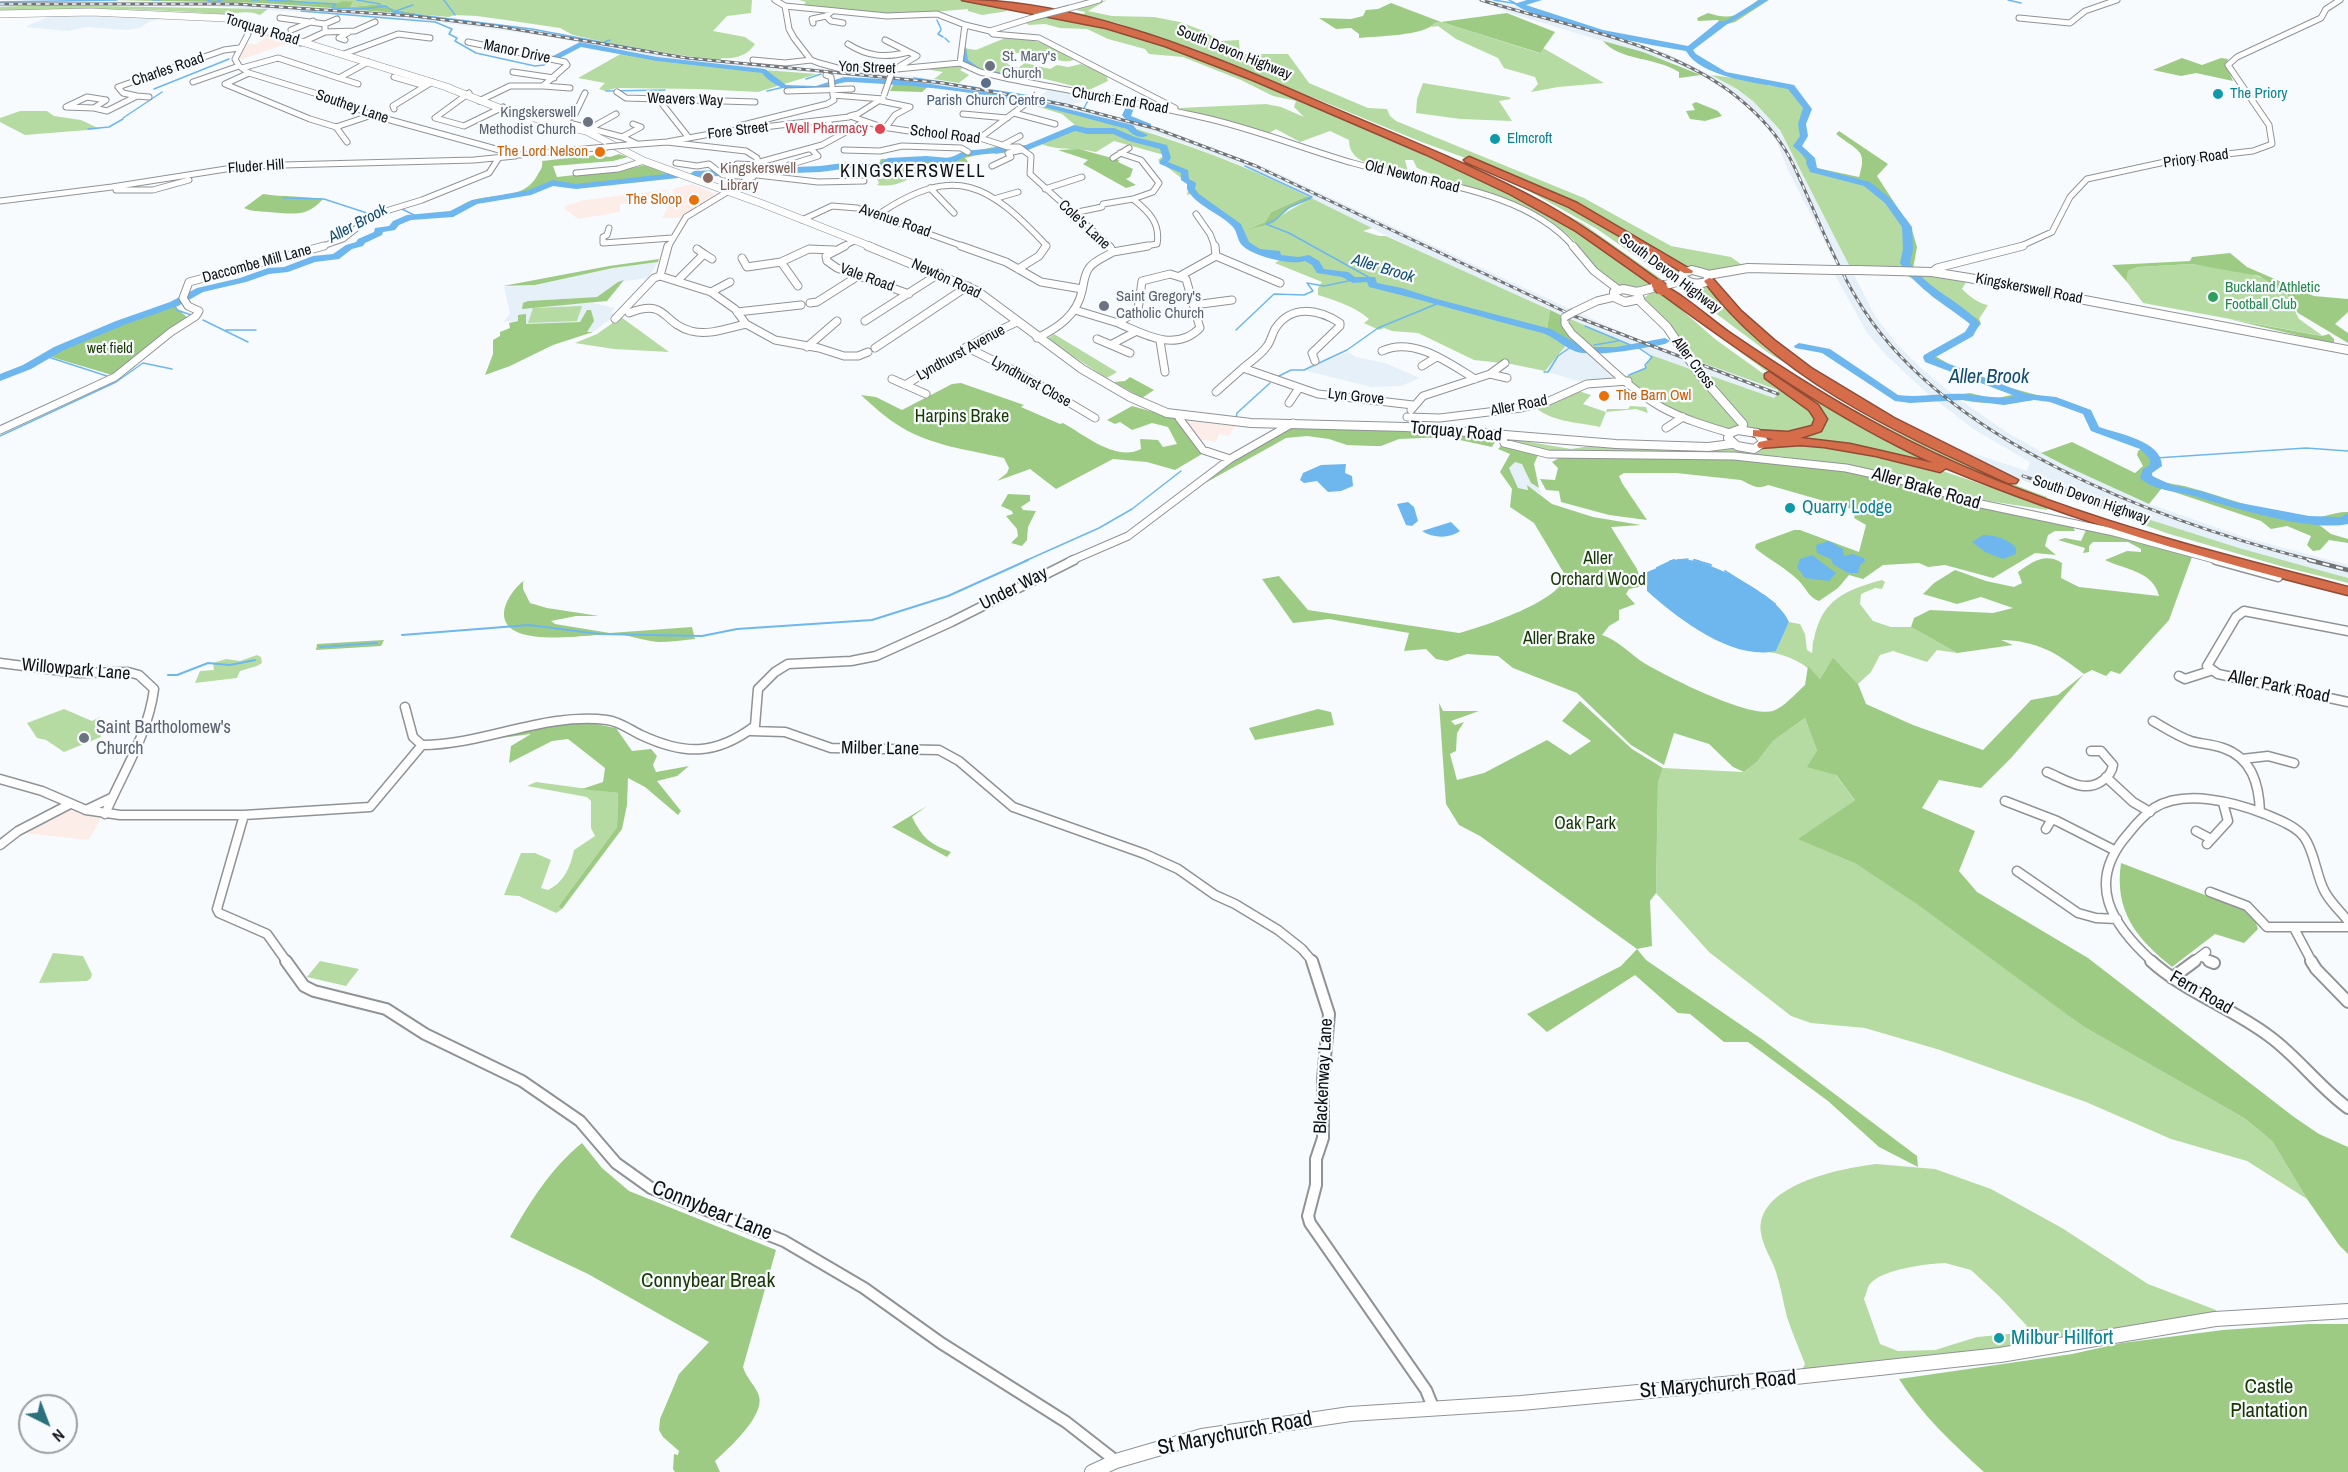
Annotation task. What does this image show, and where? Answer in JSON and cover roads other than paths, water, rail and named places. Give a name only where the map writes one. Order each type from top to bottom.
[{"type":"highway","name":"South Devon Highway","points":[[966,0],[1038,11],[1111,27],[1203,57],[1308,100],[1475,173],[1525,198],[1598,241],[1767,355],[1844,401],[1934,450],[2037,492],[2165,534],[2348,583]]},
{"type":"highway","name":"South Devon Highway","points":[[1000,0],[1074,13],[1160,34],[1510,183],[1555,207],[1610,241],[1702,319],[1772,368],[1912,448],[1975,476],[2071,512],[2261,569],[2348,592]]},
{"type":"highway","points":[[1410,139],[1496,171],[1573,205],[1687,276]]},
{"type":"highway","points":[[1708,278],[1743,320],[1822,380],[1939,447],[2037,492]]},
{"type":"highway","points":[[1702,319],[1718,338],[1814,408],[1821,419],[1817,428],[1804,434],[1760,439]]},
{"type":"highway","points":[[1760,439],[1826,444],[1891,455],[1941,468],[2071,512]]},
{"type":"street","points":[[775,0],[785,6],[831,12],[887,16],[937,14],[965,26],[990,31],[993,34],[1039,38],[1077,60],[1128,82],[1179,112]]},
{"type":"street","points":[[990,31],[1099,0]]},
{"type":"street","points":[[2019,18],[2070,23],[2085,11],[2117,0]]},
{"type":"street","name":"Priory Road","points":[[1932,272],[1937,268],[1982,258],[2041,239],[2053,232],[2069,198],[2080,183],[2087,179],[2174,160],[2253,151],[2272,144],[2274,138],[2269,124],[2228,65],[2237,57],[2321,18],[2326,9],[2340,0]]},
{"type":"street","points":[[753,60],[765,59],[785,63],[811,60],[789,29],[785,6]]},
{"type":"street","name":"Torquay Road","points":[[0,14],[50,11],[159,13],[212,16],[246,23],[428,84],[446,87],[519,114],[588,129],[644,161],[727,191]]},
{"type":"street","points":[[813,23],[812,18],[826,16],[831,12]]},
{"type":"street","points":[[826,16],[831,21],[843,23]]},
{"type":"street","points":[[274,20],[280,17],[325,24],[337,19]]},
{"type":"street","points":[[291,30],[314,21]]},
{"type":"street","points":[[301,43],[325,32],[349,32],[375,22]]},
{"type":"street","points":[[241,67],[235,59],[248,34],[244,26],[246,23]]},
{"type":"street","points":[[325,24],[325,32]]},
{"type":"street","points":[[960,63],[965,26]]},
{"type":"street","points":[[332,41],[342,39],[349,32]]},
{"type":"street","points":[[344,54],[398,34],[430,38]]},
{"type":"street","points":[[852,117],[883,98],[891,80],[892,71],[916,58],[916,54],[885,40]]},
{"type":"street","name":"Manor Drive","points":[[468,42],[565,62],[566,68],[543,86]]},
{"type":"street","points":[[848,44],[869,56],[890,57],[909,52]]},
{"type":"street","name":"Charles Road","points":[[149,97],[123,93],[118,87],[224,50],[239,48]]},
{"type":"street","points":[[192,82],[225,69],[278,58],[358,84]]},
{"type":"street","name":"Yon Street","points":[[811,60],[841,69],[892,71],[944,63],[960,63]]},
{"type":"street","points":[[339,78],[368,62]]},
{"type":"street","name":"Church End Road","points":[[960,63],[980,72],[1047,87],[1179,112]]},
{"type":"street","name":"Southey Lane","points":[[241,67],[249,73],[334,99],[372,115],[516,155]]},
{"type":"street","points":[[513,72],[554,78]]},
{"type":"street","points":[[249,73],[225,84],[310,119],[336,126],[372,115]]},
{"type":"street","points":[[721,132],[827,104],[834,100],[831,77],[826,75]]},
{"type":"street","points":[[394,77],[428,84]]},
{"type":"street","points":[[394,108],[393,106],[428,84]]},
{"type":"street","name":"Manor Drive","points":[[481,100],[508,84],[570,88]]},
{"type":"street","points":[[980,138],[1047,87]]},
{"type":"street","points":[[831,88],[883,98],[910,107],[895,115],[886,127]]},
{"type":"street","points":[[787,91],[852,89]]},
{"type":"street","name":"Weavers Way","points":[[616,92],[626,98],[755,102]]},
{"type":"street","points":[[564,121],[575,114],[585,93]]},
{"type":"street","points":[[467,94],[435,118],[464,126],[501,108]]},
{"type":"street","name":"Charles Road","points":[[107,111],[137,96]]},
{"type":"street","points":[[94,108],[106,100],[87,97],[66,107],[107,111],[107,120]]},
{"type":"street","points":[[664,99],[663,105],[689,138]]},
{"type":"street","name":"Old Newton Road","points":[[1179,112],[1226,123],[1354,163],[1512,203],[1553,227],[1567,239],[1616,293]]},
{"type":"street","points":[[963,114],[989,113],[1007,118]]},
{"type":"street","points":[[1014,113],[1043,117],[1055,124]]},
{"type":"street","points":[[588,129],[616,114]]},
{"type":"street","name":"Fore Street","points":[[516,155],[667,142],[721,132],[852,117]]},
{"type":"street","name":"School Road","points":[[852,117],[886,127],[980,138],[1023,149]]},
{"type":"street","points":[[507,132],[534,118]]},
{"type":"street","points":[[555,119],[634,140],[638,144]]},
{"type":"street","points":[[824,129],[831,128],[828,120]]},
{"type":"street","points":[[660,276],[664,257],[672,238],[686,218],[758,168],[864,122]]},
{"type":"street","points":[[752,123],[759,129]]},
{"type":"street","points":[[622,137],[641,127],[633,124]]},
{"type":"street","points":[[336,126],[347,142]]},
{"type":"street","points":[[902,146],[899,143],[910,131]]},
{"type":"street","points":[[1003,145],[1020,136]]},
{"type":"street","points":[[667,142],[736,149],[758,168]]},
{"type":"street","points":[[790,167],[789,165],[818,156],[810,146]]},
{"type":"street","points":[[844,150],[880,151],[902,146],[961,147],[968,152]]},
{"type":"street","points":[[1113,158],[1129,148]]},
{"type":"street","points":[[992,166],[1011,157],[1008,153],[1023,149],[1031,156],[1030,174],[1045,189],[1082,177]]},
{"type":"street","points":[[1073,213],[1153,192],[1159,183],[1141,160],[1120,153]]},
{"type":"street","name":"Fluder Hill","points":[[0,201],[112,187],[245,166],[498,159],[516,155]]},
{"type":"street","name":"Daccombe Mill Lane","points":[[0,430],[119,374],[171,332],[198,314],[199,311],[188,306],[184,299],[189,282],[303,253],[343,239],[374,215],[428,198],[489,173],[498,159]]},
{"type":"street","points":[[576,173],[618,169],[644,161]]},
{"type":"street","points":[[676,163],[697,166],[709,164],[721,173],[758,168]]},
{"type":"street","points":[[737,164],[818,182],[864,181]]},
{"type":"street","points":[[242,175],[245,166]]},
{"type":"street","points":[[112,187],[116,190],[135,191],[172,186],[189,180]]},
{"type":"street","points":[[930,188],[954,213]]},
{"type":"street","points":[[879,214],[907,195],[930,188],[971,188],[997,198],[1046,245],[1039,256],[1018,269]]},
{"type":"street","name":"Cole's Lane","points":[[1045,189],[1112,248],[1113,252],[1091,266],[1086,272],[1075,310]]},
{"type":"street","name":"Newton Road","points":[[727,191],[940,273],[968,286],[1082,369],[1122,393],[1159,410],[1180,415]]},
{"type":"street","points":[[997,198],[1018,192]]},
{"type":"street","points":[[1113,252],[1157,244],[1159,232],[1154,218],[1133,199]]},
{"type":"street","name":"Avenue Road","points":[[802,220],[819,210],[837,206],[857,208],[955,243],[1018,269],[1041,282],[1082,289]]},
{"type":"street","points":[[1196,214],[1210,235],[1217,251],[1216,256]]},
{"type":"street","points":[[609,228],[608,235],[603,237],[603,243],[672,238]]},
{"type":"street","name":"Vale Road","points":[[854,241],[834,250],[826,256],[827,261],[837,268],[909,294]]},
{"type":"street","points":[[697,249],[712,259]]},
{"type":"street","points":[[742,258],[747,267],[781,262],[809,249],[834,250]]},
{"type":"street","points":[[678,280],[704,254]]},
{"type":"street","points":[[1180,276],[1216,256]]},
{"type":"street","points":[[1216,256],[1280,283]]},
{"type":"street","points":[[781,262],[798,286]]},
{"type":"street","name":"Kingskerswell Road","points":[[1708,278],[1748,268],[1771,267],[1932,272],[2348,350]]},
{"type":"street","points":[[1616,293],[1625,302],[1638,296],[1687,276],[1700,271],[1708,278],[1699,284],[1687,276]]},
{"type":"street","points":[[866,321],[940,273]]},
{"type":"street","points":[[1037,338],[1064,322],[1075,310],[1118,323],[1160,341],[1183,338],[1199,331],[1186,279],[1164,274],[1142,281],[1138,310],[1118,323]]},
{"type":"street","points":[[615,319],[654,278],[660,276],[711,292],[737,312],[746,324],[775,340],[844,356],[858,356],[872,350],[968,286]]},
{"type":"street","points":[[810,303],[817,302],[858,276]]},
{"type":"street","points":[[711,292],[730,282]]},
{"type":"street","points":[[1638,296],[1616,293],[1565,317],[1565,324],[1628,381],[1660,406],[1683,417],[1730,433],[1742,430],[1760,439],[1748,449],[1732,444],[1728,438],[1730,433]]},
{"type":"street","name":"Aller Cross","points":[[1638,296],[1667,327],[1701,376],[1743,424],[1742,430]]},
{"type":"street","points":[[1194,305],[1232,300]]},
{"type":"street","points":[[737,312],[801,305]]},
{"type":"street","points":[[629,313],[643,306],[656,307],[683,327],[694,332],[726,329],[746,324]]},
{"type":"street","points":[[1216,392],[1264,350],[1274,330],[1289,314],[1302,309],[1318,311],[1340,323],[1340,326],[1312,353],[1316,361]]},
{"type":"street","points":[[807,346],[837,321]]},
{"type":"street","name":"Lyndhurst Avenue","points":[[905,385],[966,347],[1017,322]]},
{"type":"street","points":[[1112,344],[1135,332]]},
{"type":"street","points":[[1097,339],[1130,353]]},
{"type":"street","points":[[1160,341],[1165,372]]},
{"type":"street","points":[[1382,351],[1388,346],[1404,345],[1455,366],[1475,379]]},
{"type":"street","name":"Lyndhurst Close","points":[[966,347],[1021,374],[1095,417]]},
{"type":"street","points":[[1422,366],[1435,358]]},
{"type":"street","points":[[1406,427],[1407,417],[1413,405],[1424,396],[1490,374],[1505,363]]},
{"type":"street","name":"Lyn Grove","points":[[1243,368],[1299,388],[1345,399],[1390,400],[1413,405]]},
{"type":"street","points":[[1490,374],[1507,378]]},
{"type":"street","name":"Lyndhurst Avenue","points":[[892,379],[926,394]]},
{"type":"street","name":"Aller Road","points":[[1407,417],[1440,418],[1521,408],[1549,401],[1587,384],[1628,381]]},
{"type":"street","points":[[1289,403],[1299,388]]},
{"type":"street","points":[[1180,415],[1179,418],[1203,450],[1230,459]]},
{"type":"street","name":"Torquay Road","points":[[1180,415],[1234,422],[1406,427],[1503,436],[1662,445],[1708,447],[1732,444]]},
{"type":"street","points":[[1666,428],[1683,417]]},
{"type":"street","name":"Under Way","points":[[751,731],[755,726],[758,689],[775,672],[788,664],[851,661],[876,656],[951,622],[1044,573],[1128,536],[1230,459],[1293,423]]},
{"type":"street","name":"Aller Brake Road","points":[[1503,436],[1504,443],[1548,454],[1734,456],[1846,468],[1905,481],[1981,504],[2114,532],[2348,592]]},
{"type":"street","name":"Aller Park Road","points":[[2210,670],[2206,666],[2236,617],[2244,611],[2348,631]]},
{"type":"street","name":"Willowpark Lane","points":[[0,663],[78,673],[128,672],[139,675],[150,683],[154,689],[154,700],[144,734],[105,814]]},
{"type":"street","name":"Aller Park Road","points":[[2182,679],[2210,670],[2348,702]]},
{"type":"street","points":[[405,707],[413,737],[422,746]]},
{"type":"street","points":[[0,779],[42,791],[86,810],[105,814],[176,817],[370,807],[422,746],[443,745],[544,722],[576,720],[609,720],[660,744],[686,751],[716,748],[751,731]]},
{"type":"street","points":[[2153,721],[2186,739],[2225,749],[2242,759],[2254,773],[2260,790],[2260,812]]},
{"type":"street","name":"Milber Lane","points":[[751,731],[785,732],[831,748],[939,750]]},
{"type":"street","points":[[2051,776],[2088,788],[2097,785],[2113,767],[2102,748],[2091,751]]},
{"type":"street","name":"Blackenway Lane","points":[[939,750],[959,761],[1013,807],[1144,854],[1178,869],[1215,895],[1235,904],[1278,930],[1302,949],[1314,963],[1329,1014],[1323,1079],[1323,1138],[1316,1159],[1316,1185],[1308,1216],[1310,1223],[1360,1292],[1420,1382],[1433,1407]]},
{"type":"street","points":[[2242,759],[2268,756],[2289,760]]},
{"type":"street","points":[[2106,777],[2133,802],[2150,812]]},
{"type":"street","points":[[86,810],[111,798]]},
{"type":"street","points":[[2005,801],[2052,819],[2114,850],[2150,812],[2167,802],[2182,800],[2223,803],[2278,818],[2304,837],[2325,892],[2348,921]]},
{"type":"street","points":[[2196,831],[2209,841],[2228,821],[2223,803]]},
{"type":"street","points":[[0,845],[18,831],[70,804]]},
{"type":"street","name":"Connybear Lane","points":[[244,815],[217,909],[219,913],[267,934],[304,986],[314,991],[386,1009],[425,1034],[522,1080],[580,1121],[616,1163],[651,1188],[784,1241],[864,1288],[942,1343],[1066,1422],[1116,1461]]},
{"type":"street","points":[[2046,829],[2052,819]]},
{"type":"street","name":"Fern Road","points":[[2114,850],[2106,869],[2107,897],[2117,919],[2132,942],[2151,962],[2172,978],[2236,1014],[2266,1034],[2318,1085],[2348,1108]]},
{"type":"street","points":[[2017,871],[2078,913],[2096,918],[2117,919]]},
{"type":"street","points":[[2210,892],[2247,906],[2267,927],[2348,927]]},
{"type":"street","points":[[2294,928],[2316,969],[2348,1002]]},
{"type":"street","points":[[2172,978],[2204,954],[2214,963]]},
{"type":"street","name":"St Marychurch Road","points":[[1092,1472],[1116,1461],[1202,1436],[1350,1414],[1521,1403],[1787,1378],[2000,1355],[2215,1319],[2348,1311]]},
{"type":"water","points":[[1346,464],[1345,473],[1352,476],[1353,486],[1341,491],[1328,492],[1317,481],[1304,483],[1300,480],[1303,473],[1321,465]]},
{"type":"water","points":[[1408,502],[1414,507],[1418,521],[1412,526],[1406,525],[1397,504]]},
{"type":"water","points":[[1451,522],[1460,531],[1451,535],[1436,536],[1422,531]]},
{"type":"water","points":[[1983,535],[2010,542],[2016,548],[2016,554],[2003,559],[1985,552],[1972,542]]},
{"type":"water","points":[[1829,541],[1843,549],[1844,556],[1853,554],[1864,558],[1865,561],[1860,565],[1858,573],[1848,573],[1833,564],[1831,559],[1817,553],[1816,545]]},
{"type":"water","points":[[1812,555],[1836,573],[1829,581],[1805,578],[1797,567],[1800,559]]},
{"type":"water","points":[[1679,559],[1691,560],[1723,571],[1772,601],[1789,622],[1776,651],[1742,650],[1724,644],[1689,624],[1647,591],[1647,572]]},
{"type":"waterway","points":[[0,2],[117,0]]},
{"type":"waterway","points":[[153,0],[160,0]]},
{"type":"waterway","points":[[207,0],[214,2],[222,0]]},
{"type":"waterway","points":[[252,0],[259,0]]},
{"type":"waterway","points":[[267,0],[336,4],[332,8],[363,9],[386,6],[394,12]]},
{"type":"waterway","points":[[357,0],[380,4]]},
{"type":"waterway","points":[[444,0],[455,15]]},
{"type":"waterway","points":[[1494,0],[1518,4]]},
{"type":"waterway","points":[[1509,0],[1515,3]]},
{"type":"waterway","points":[[1538,0],[1518,4],[1559,20],[1602,32],[1689,49]]},
{"type":"waterway","points":[[1689,49],[1722,23],[1727,23],[1764,0]]},
{"type":"waterway","points":[[2008,0],[2021,3]]},
{"type":"waterway","points":[[394,12],[413,5]]},
{"type":"waterway","points":[[301,11],[435,22],[452,29],[449,34],[457,38],[455,41],[476,53],[535,66],[544,65],[549,61]]},
{"type":"waterway","points":[[394,12],[532,29],[659,53]]},
{"type":"waterway","points":[[937,20],[941,29]]},
{"type":"waterway","points":[[941,30],[938,34],[943,37]]},
{"type":"waterway","points":[[945,38],[949,42]]},
{"type":"waterway","points":[[604,42],[610,40]]},
{"type":"waterway","points":[[555,57],[580,44],[657,59],[765,71],[771,79],[784,87],[791,88],[817,88],[844,79],[904,82],[1023,100],[1130,127],[1134,132],[1144,135]]},
{"type":"waterway","points":[[963,49],[964,61],[979,71],[1004,74]]},
{"type":"waterway","points":[[1689,49],[1693,56],[1724,74],[1791,87],[1808,109],[1805,110],[1807,113],[1802,124],[1804,136],[1797,146],[1811,158],[1810,163],[1813,170],[1867,184],[1888,201],[1907,227],[1908,249],[1905,263],[1927,288],[1975,323],[1969,334],[1928,357],[1929,360],[2025,397]]},
{"type":"waterway","points":[[154,89],[229,59]]},
{"type":"waterway","points":[[806,79],[821,74]]},
{"type":"waterway","points":[[914,78],[1030,96]]},
{"type":"waterway","points":[[767,91],[784,87]]},
{"type":"waterway","points":[[606,91],[665,90]]},
{"type":"waterway","points":[[123,118],[162,92]]},
{"type":"waterway","points":[[1084,108],[1090,97]]},
{"type":"waterway","points":[[1039,98],[1095,112]]},
{"type":"waterway","points":[[1131,105],[1126,115],[1128,118],[1148,126]]},
{"type":"waterway","points":[[88,129],[109,127],[123,119]]},
{"type":"waterway","name":"Aller Brook","points":[[694,174],[820,169],[851,165],[880,168],[888,161],[926,159],[951,161],[964,154],[1028,147],[1074,128],[1087,131],[1114,131],[1132,139],[1164,147],[1167,158],[1163,162],[1185,172],[1185,180],[1192,183],[1191,189],[1195,196],[1238,226],[1245,243],[1257,251],[1268,254],[1277,253],[1278,257],[1299,260],[1306,257],[1316,263],[1320,271],[1345,274],[1353,280],[1372,279],[1372,285],[1399,290],[1431,301],[1547,331],[1581,350],[1616,350],[1665,341]]},
{"type":"waterway","points":[[1245,166],[1312,197],[1288,208],[1275,220],[1266,224],[1289,233],[1372,279]]},
{"type":"waterway","name":"Aller Brook","points":[[0,378],[27,367],[58,349],[120,323],[174,304],[200,290],[243,280],[268,271],[285,270],[313,259],[336,257],[349,247],[360,244],[361,241],[379,233],[378,230],[392,228],[402,219],[453,214],[475,202],[531,193],[544,185],[553,183],[576,186],[675,176]]},
{"type":"waterway","name":"Aller Brook","points":[[643,177],[649,180]]},
{"type":"waterway","points":[[283,198],[324,199],[370,214]]},
{"type":"waterway","points":[[400,208],[416,216]]},
{"type":"waterway","points":[[1236,330],[1274,294],[1304,295],[1313,291],[1307,283],[1324,286],[1353,280]]},
{"type":"waterway","points":[[1277,377],[1291,370],[1304,370],[1347,350],[1378,328],[1439,303]]},
{"type":"waterway","points":[[174,304],[177,310],[194,316]]},
{"type":"waterway","points":[[203,320],[248,342]]},
{"type":"waterway","points":[[1585,326],[1633,346]]},
{"type":"waterway","points":[[226,330],[256,330]]},
{"type":"waterway","points":[[1594,345],[1618,341]]},
{"type":"waterway","points":[[1544,372],[1548,372],[1558,356],[1572,346]]},
{"type":"waterway","points":[[1629,375],[1646,368],[1645,365],[1652,357],[1636,346]]},
{"type":"waterway","name":"Aller Brook","points":[[1799,346],[1826,351],[1895,398],[1910,400],[1962,397],[2004,402],[2025,397]]},
{"type":"waterway","points":[[45,356],[107,376]]},
{"type":"waterway","points":[[0,436],[116,382],[143,363],[172,369]]},
{"type":"waterway","points":[[1236,418],[1237,413],[1270,383]]},
{"type":"waterway","name":"Aller Brook","points":[[2025,397],[2052,399],[2087,412],[2095,429],[2144,447],[2156,458],[2156,466],[2147,471],[2146,478],[2169,488],[2197,493],[2232,505],[2309,520],[2344,521],[2348,517]]},
{"type":"waterway","points":[[2156,458],[2306,448],[2348,451]]},
{"type":"waterway","points":[[1025,561],[1099,528],[1132,509],[1181,471]]},
{"type":"waterway","points":[[1672,561],[1688,559]]},
{"type":"waterway","points":[[402,635],[529,625],[600,634],[702,636],[737,629],[872,620],[948,596],[1028,560]]},
{"type":"waterway","points":[[1699,561],[1694,560],[1711,565]]},
{"type":"waterway","points":[[1657,568],[1672,561]]},
{"type":"waterway","points":[[1725,571],[1758,592]]},
{"type":"waterway","points":[[1763,595],[1775,604]]},
{"type":"waterway","points":[[320,647],[377,643]]},
{"type":"waterway","points":[[168,675],[177,675],[208,663],[230,665],[255,660]]},
{"type":"railway","points":[[1481,0],[1609,36],[1672,59],[1701,73],[1745,103],[1768,126],[1786,151],[1850,288],[1894,350],[1942,395],[1998,434],[2060,469],[2125,499],[2190,524],[2315,561]]},
{"type":"railway","points":[[0,4],[236,4],[413,16],[502,27],[687,58],[943,83],[1066,105],[1157,129],[1256,166],[1574,316],[1778,394]]},
{"type":"railway","points":[[2023,476],[2149,517]]},
{"type":"railway","points":[[2309,560],[2348,570]]},
{"type":"place","name":"St. Mary's Church","points":[[990,66]]},
{"type":"place","name":"Parish Church Centre","points":[[986,83]]},
{"type":"place","name":"The Priory","points":[[2218,94]]},
{"type":"place","name":"Kingskerswell Methodist Church","points":[[588,122]]},
{"type":"place","name":"Well Pharmacy","points":[[880,129]]},
{"type":"place","name":"Elmcroft","points":[[1495,139]]},
{"type":"place","name":"The Lord Nelson","points":[[600,152]]},
{"type":"place","name":"Kingskerswell Library","points":[[708,178]]},
{"type":"place","name":"The Sloop","points":[[694,200]]},
{"type":"place","name":"Buckland Athletic Football Club","points":[[2213,297]]},
{"type":"place","name":"Saint Gregory's Catholic Church","points":[[1104,306]]},
{"type":"place","name":"The Barn Owl","points":[[1604,396]]},
{"type":"place","name":"Quarry Lodge","points":[[1790,508]]},
{"type":"place","name":"Saint Bartholomew's Church","points":[[84,738]]},
{"type":"place","name":"Milbur Hillfort","points":[[1999,1338]]},
{"type":"district","name":"KINGSKERSWELL","points":[[913,172]]},
{"type":"park label","name":"wet field","points":[[110,349]]},
{"type":"park label","name":"Harpins Brake","points":[[962,417]]},
{"type":"park label","name":"Aller Orchard Wood","points":[[1598,569]]},
{"type":"park label","name":"Aller Brake","points":[[1559,639]]},
{"type":"park label","name":"Oak Park","points":[[1585,824]]},
{"type":"park label","name":"Connybear Break","points":[[708,1281]]},
{"type":"park label","name":"Castle Plantation","points":[[2269,1399]]}]
